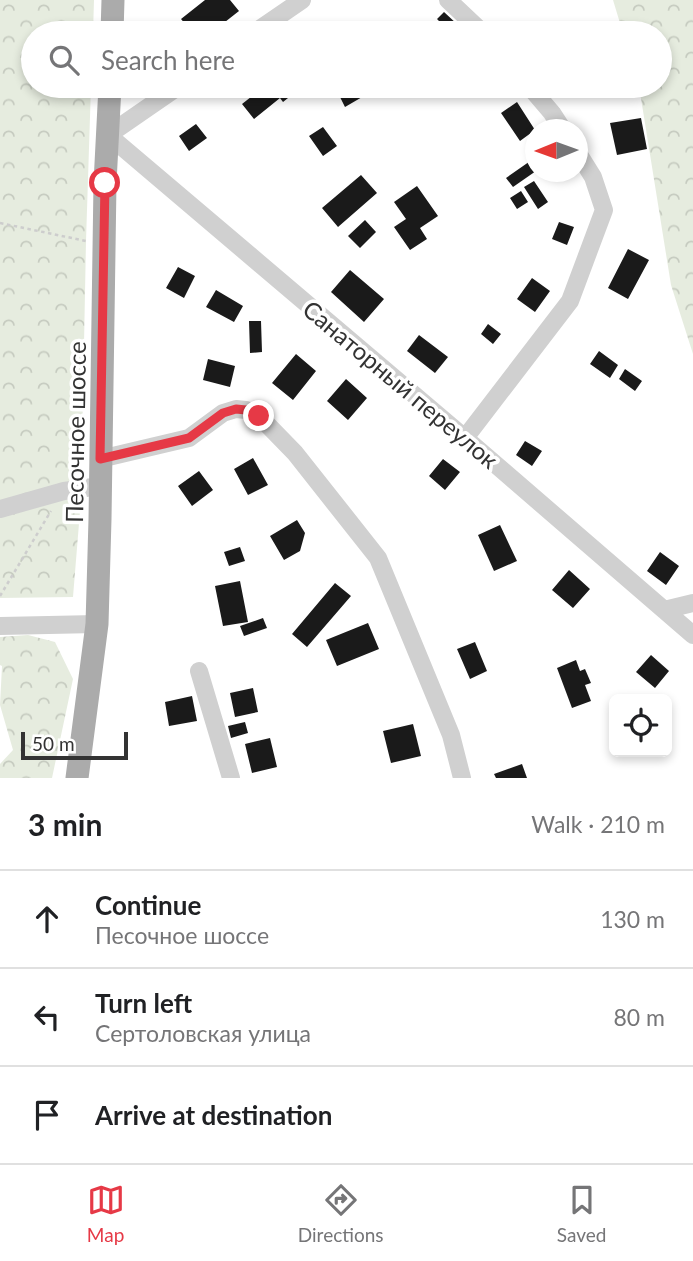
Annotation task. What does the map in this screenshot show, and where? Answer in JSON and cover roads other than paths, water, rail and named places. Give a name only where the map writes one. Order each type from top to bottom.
[{"type":"main road","points":[[112,21],[113,0]]},
{"type":"main road","name":"Песочное шоссе","points":[[77,778],[97,624],[105,183],[110,98]]},
{"type":"street","points":[[271,21],[302,0]]},
{"type":"street","points":[[448,0],[470,21]]},
{"type":"street","points":[[108,135],[162,98]]},
{"type":"street","points":[[539,98],[556,119]]},
{"type":"street","name":"Санаторный переулок","points":[[108,135],[693,635]]},
{"type":"street","points":[[465,438],[570,301],[604,210],[588,169]]},
{"type":"street","points":[[100,459],[189,438],[223,413],[236,409],[259,416],[295,453],[378,558],[451,735],[462,778]]},
{"type":"street","points":[[0,509],[64,491],[100,486]]},
{"type":"street","points":[[664,610],[693,603]]},
{"type":"street","points":[[0,626],[97,624]]},
{"type":"street","points":[[199,671],[231,778]]}]
